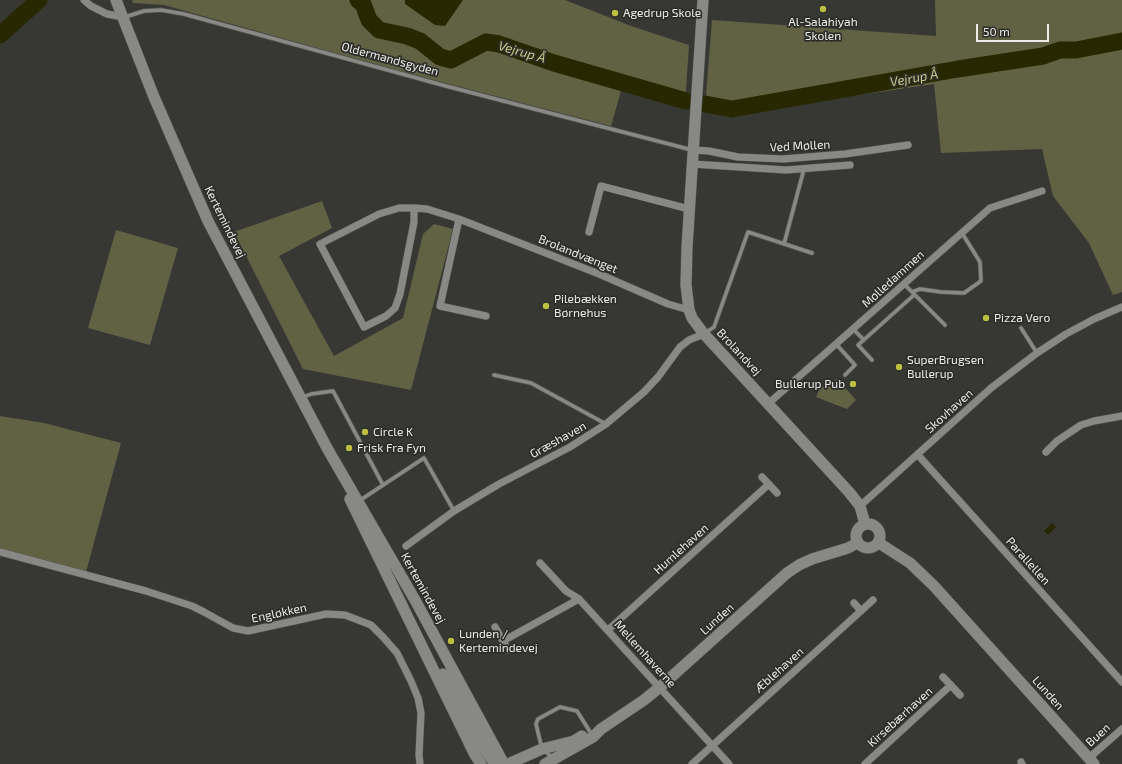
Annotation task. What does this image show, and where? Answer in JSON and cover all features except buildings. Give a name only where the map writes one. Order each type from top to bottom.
[{"type":"street","name":"Oldermandsgyden","points":[[84,0],[91,6],[107,14],[123,17]]},
{"type":"street","name":"Kertemindevej","points":[[116,0],[154,97],[208,221],[327,448],[416,600],[504,764]]},
{"type":"street","name":"Brolandvej","points":[[704,0],[689,209],[686,285],[689,310],[692,318],[704,334],[769,403],[849,492],[860,506],[865,524]]},
{"type":"street","name":"Ved Møllen","points":[[693,150],[709,151],[738,157],[783,159],[846,154],[908,145]]},
{"type":"street","points":[[692,164],[786,170],[850,165]]},
{"type":"street","points":[[590,232],[601,186],[689,209]]},
{"type":"street","name":"Mølledammen","points":[[769,403],[990,208],[1042,191]]},
{"type":"street","name":"Brolandvænget","points":[[414,208],[414,222],[400,294],[395,308],[386,316],[364,327],[320,244],[379,214],[399,208],[414,208],[427,209],[459,219],[599,274],[668,304],[689,310]]},
{"type":"street","points":[[459,219],[440,306],[486,316]]},
{"type":"street","name":"Skovhaven","points":[[860,506],[918,455],[990,388],[1037,353],[1066,334],[1094,319],[1122,307]]},
{"type":"street","name":"Græshaven","points":[[406,546],[454,511],[499,484],[570,447],[606,424],[644,392],[658,377],[680,347],[689,340],[704,334]]},
{"type":"street","points":[[1046,452],[1057,441],[1080,425],[1122,416]]},
{"type":"street","name":"Kertemindevej","points":[[327,448],[352,504],[475,755],[481,764]]},
{"type":"street","name":"Parallellen","points":[[918,455],[1122,682]]},
{"type":"street","points":[[762,477],[777,493]]},
{"type":"street","name":"Humlehaven","points":[[608,630],[769,484]]},
{"type":"street","points":[[865,524],[875,526],[879,530],[879,543],[874,548],[867,549],[861,547],[857,543],[856,536],[858,528],[865,524]]},
{"type":"street","name":"Lunden","points":[[550,761],[644,700],[787,573],[798,565],[857,543]]},
{"type":"street","name":"Lunden","points":[[879,543],[910,563],[934,586],[1091,761]]},
{"type":"street","name":"Engløkken","points":[[0,552],[146,591],[192,606],[233,628],[248,631],[326,614],[345,615],[371,625],[397,654],[418,698],[421,713],[420,764]]},
{"type":"street","name":"Mellemhaverne","points":[[540,563],[566,591],[579,599],[729,764]]},
{"type":"street","points":[[388,576],[494,764]]},
{"type":"street","points":[[503,641],[579,599]]},
{"type":"street","name":"Æblehaven","points":[[692,764],[873,600]]},
{"type":"street","points":[[854,603],[861,610]]},
{"type":"street","points":[[495,627],[508,650]]},
{"type":"street","name":"Kirsebærhaven","points":[[943,677],[960,695]]},
{"type":"street","name":"Kirsebærhaven","points":[[865,764],[951,686]]},
{"type":"street","name":"Buen","points":[[1091,761],[1122,729]]},
{"type":"street","name":"Lunden","points":[[508,764],[542,749],[574,741],[592,734]]},
{"type":"lane","name":"Oldermandsgyden","points":[[123,17],[144,11],[161,10],[184,14],[436,83],[693,150]]},
{"type":"lane","points":[[784,244],[804,169]]},
{"type":"lane","points":[[704,334],[714,327],[748,232],[812,253]]},
{"type":"lane","points":[[872,360],[858,345],[913,293],[920,289],[964,293],[981,281],[980,262],[962,232]]},
{"type":"lane","points":[[904,284],[945,325]]},
{"type":"lane","points":[[1021,328],[1037,353]]},
{"type":"lane","points":[[853,329],[864,340]]},
{"type":"lane","points":[[836,344],[855,365],[845,375]]},
{"type":"lane","points":[[494,375],[531,383],[606,424]]},
{"type":"lane","points":[[301,398],[311,394],[333,391],[383,486]]},
{"type":"lane","points":[[358,501],[424,458],[454,511]]},
{"type":"lane","points":[[550,761],[542,749],[536,724],[538,719],[560,707],[577,711],[592,734]]},
{"type":"green space","points":[[132,0],[565,0],[631,26],[689,45],[685,104],[621,91],[611,126],[403,72],[164,5],[133,3]]},
{"type":"green space","points":[[935,0],[1122,0],[1122,292],[1113,295],[1089,243],[1053,196],[1042,149],[941,153],[934,84],[757,110],[705,108],[712,20],[936,36]]},
{"type":"green space","points":[[322,201],[332,228],[279,256],[334,356],[403,318],[423,234],[434,224],[453,229],[411,390],[303,369],[234,232]]},
{"type":"green space","points":[[116,230],[178,248],[150,345],[88,328]]},
{"type":"green space","points":[[837,379],[856,400],[847,409],[816,397],[820,388]]},
{"type":"green space","points":[[0,416],[44,423],[121,443],[86,572],[0,549]]},
{"type":"shaded area","points":[[405,0],[463,0],[445,26],[435,25],[405,4]]},
{"type":"shaded area","points":[[1052,523],[1056,527],[1048,535],[1044,531]]},
{"type":"waterway","name":"Vejrup Å","points":[[0,35],[39,0]]},
{"type":"waterway","name":"Vejrup Å","points":[[358,0],[363,4],[369,20],[379,30],[407,36],[420,41],[440,57],[451,60],[486,42],[499,44],[554,63],[686,101]]},
{"type":"waterway","name":"Vejrup Å","points":[[705,104],[732,109],[958,69],[1043,56],[1060,50],[1076,50],[1122,41]]},
{"type":"place","name":"Al-Salahiyah Skolen","points":[[823,9]]},
{"type":"place","name":"Agedrup Skole","points":[[615,13]]},
{"type":"place","name":"Pilebækken Børnehus","points":[[546,306]]},
{"type":"place","name":"Pizza Vero","points":[[986,318]]},
{"type":"place","name":"SuperBrugsen Bullerup","points":[[899,367]]},
{"type":"place","name":"Bullerup Pub","points":[[853,384]]},
{"type":"place","name":"Circle K","points":[[365,432]]},
{"type":"place","name":"Frisk Fra Fyn","points":[[349,448]]},
{"type":"place","name":"Lunden / Kertemindevej","points":[[451,641]]}]
